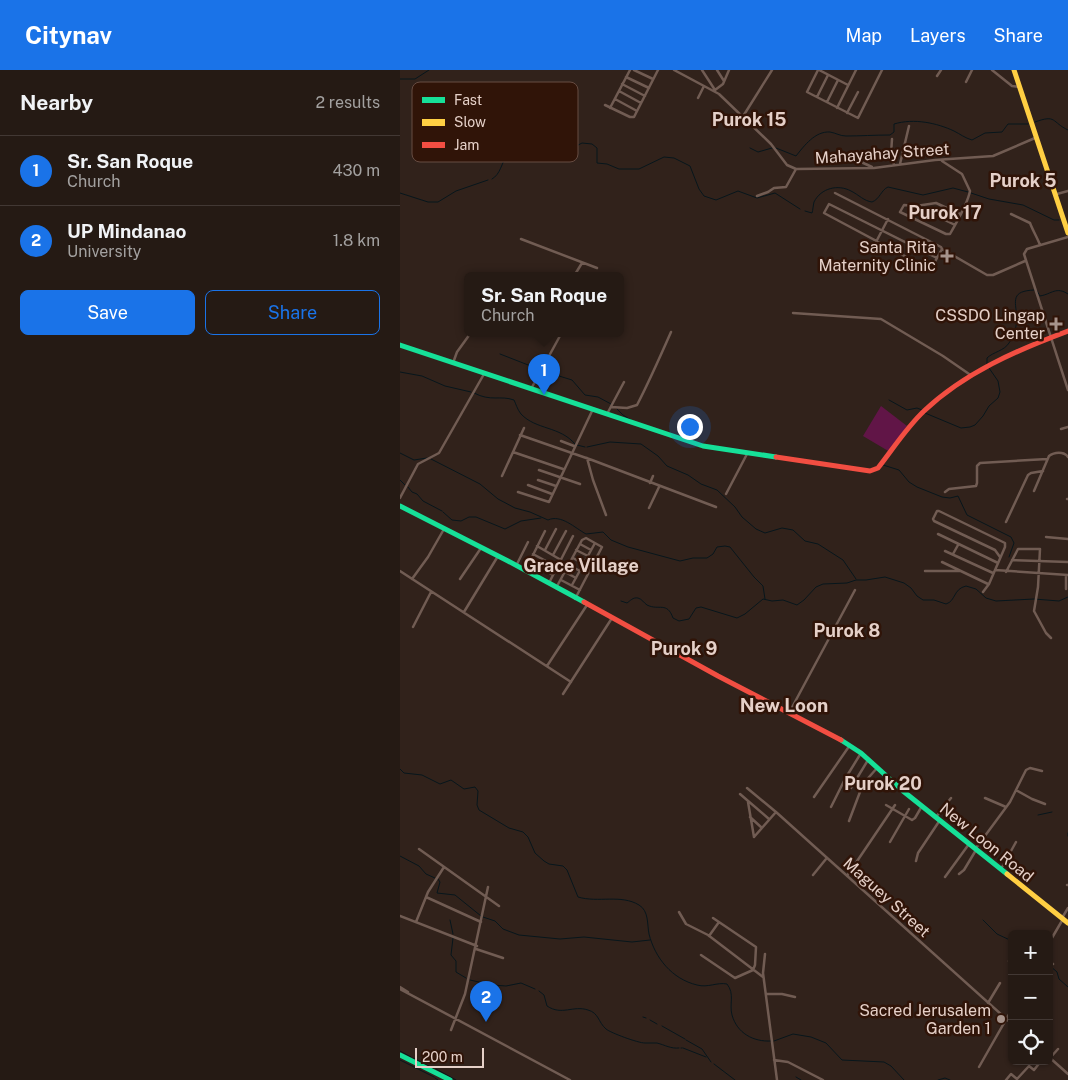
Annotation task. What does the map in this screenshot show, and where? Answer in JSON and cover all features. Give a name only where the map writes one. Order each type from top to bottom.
[{"type":"main road","points":[[1014,70],[1068,235]]},
{"type":"main road","points":[[400,345],[703,446],[747,454],[873,471],[878,468],[925,410],[938,398],[972,376],[1051,337],[1068,331]]},
{"type":"main road","name":"New Loon Road","points":[[400,506],[498,556],[712,673],[850,745],[922,806],[1068,923]]},
{"type":"main road","points":[[400,1056],[450,1080]]},
{"type":"main road","points":[[410,1061],[446,1080]]},
{"type":"street","points":[[610,108],[630,70]]},
{"type":"street","points":[[634,70],[653,79]]},
{"type":"street","points":[[605,105],[634,117],[657,70]]},
{"type":"street","name":"Mahayahay Street","points":[[674,70],[715,91],[771,144],[787,165],[796,169],[874,168],[993,156],[1036,137]]},
{"type":"street","points":[[702,70],[715,91],[724,82],[728,71]]},
{"type":"street","points":[[716,70],[724,82]]},
{"type":"street","points":[[742,118],[772,70]]},
{"type":"street","points":[[848,85],[818,70],[807,92],[858,118],[882,70]]},
{"type":"street","points":[[837,108],[856,70]]},
{"type":"street","points":[[937,76],[940,70]]},
{"type":"street","points":[[966,82],[972,70]]},
{"type":"street","points":[[992,70],[1012,86],[1020,87]]},
{"type":"street","points":[[817,97],[828,75]]},
{"type":"street","points":[[626,76],[648,88]]},
{"type":"street","points":[[826,102],[838,80]]},
{"type":"street","points":[[622,84],[645,96]]},
{"type":"street","points":[[698,98],[704,86]]},
{"type":"street","points":[[619,91],[641,103]]},
{"type":"street","points":[[847,113],[858,92]]},
{"type":"street","points":[[615,99],[637,110]]},
{"type":"street","points":[[900,164],[909,126]]},
{"type":"street","points":[[892,139],[894,165]]},
{"type":"street","points":[[846,155],[874,168]]},
{"type":"street","points":[[941,160],[959,171],[970,193],[955,225],[950,234],[946,234],[900,212],[903,205],[916,206],[938,203],[960,214]]},
{"type":"street","points":[[757,196],[774,188],[786,187],[796,169]]},
{"type":"street","points":[[1055,195],[1068,191]]},
{"type":"street","points":[[835,193],[941,246],[942,249],[988,276],[1025,261]]},
{"type":"street","points":[[937,258],[829,204],[824,213],[930,269],[937,258],[942,249]]},
{"type":"street","points":[[916,206],[955,225]]},
{"type":"street","points":[[1012,214],[1030,223],[1040,245]]},
{"type":"street","points":[[876,242],[888,219]]},
{"type":"street","points":[[1068,235],[1027,250],[1024,253],[1068,390]]},
{"type":"street","points":[[521,239],[597,268]]},
{"type":"street","points":[[576,272],[582,263]]},
{"type":"street","points":[[793,313],[861,316],[881,319],[937,352],[972,376]]},
{"type":"street","points":[[611,407],[627,408],[636,405],[650,380],[671,332]]},
{"type":"street","points":[[453,363],[457,352],[468,337]]},
{"type":"street","points":[[532,389],[559,337]]},
{"type":"street","points":[[400,498],[418,464],[439,453],[484,373]]},
{"type":"street","points":[[607,414],[624,382]]},
{"type":"street","points":[[518,492],[548,502],[593,409]]},
{"type":"street","points":[[1060,429],[1067,427],[1068,432]]},
{"type":"street","points":[[502,476],[524,428]]},
{"type":"street","points":[[520,435],[587,458],[659,487],[716,507]]},
{"type":"street","points":[[561,441],[574,446]]},
{"type":"street","points":[[513,452],[563,469]]},
{"type":"street","points":[[1034,491],[1047,459],[1051,455],[1064,453],[1068,457]]},
{"type":"street","points":[[726,494],[747,454]]},
{"type":"street","points":[[587,458],[606,515]]},
{"type":"street","points":[[945,492],[949,489],[976,486],[977,466],[980,463],[1047,459]]},
{"type":"street","points":[[539,470],[580,484]]},
{"type":"street","points":[[1006,522],[1028,474],[1043,471]]},
{"type":"street","points":[[650,483],[653,476]]},
{"type":"street","points":[[538,480],[556,486]]},
{"type":"street","points":[[528,485],[552,494]]},
{"type":"street","points":[[648,508],[659,487]]},
{"type":"street","points":[[984,592],[1006,545],[1004,542],[939,510],[936,512],[934,521],[995,550],[1000,557]]},
{"type":"street","points":[[412,579],[444,529]]},
{"type":"street","points":[[545,550],[556,529]]},
{"type":"street","points":[[525,571],[545,531]]},
{"type":"street","points":[[553,555],[566,531]]},
{"type":"street","points":[[938,534],[998,564]]},
{"type":"street","points":[[548,584],[573,536]]},
{"type":"street","points":[[1046,537],[1068,538]]},
{"type":"street","points":[[556,588],[580,544],[586,538],[595,542],[602,547],[576,599]]},
{"type":"street","points":[[516,566],[528,542]]},
{"type":"street","points":[[572,586],[595,542]]},
{"type":"street","points":[[580,544],[591,550]]},
{"type":"street","points":[[953,554],[958,544]]},
{"type":"street","points":[[537,546],[561,560]]},
{"type":"street","points":[[460,579],[481,548]]},
{"type":"street","points":[[1006,572],[1018,549],[1038,548],[1041,551],[1035,614],[1046,634],[1051,638]]},
{"type":"street","points":[[576,550],[588,556]]},
{"type":"street","points":[[945,550],[994,572],[1067,575],[1066,589]]},
{"type":"street","points":[[533,554],[557,567]]},
{"type":"street","points":[[464,612],[498,556]]},
{"type":"street","points":[[572,558],[584,564]]},
{"type":"street","points":[[1012,560],[1068,562]]},
{"type":"street","points":[[529,562],[553,575]]},
{"type":"street","points":[[942,562],[989,584]]},
{"type":"street","points":[[569,565],[580,571]]},
{"type":"street","points":[[925,570],[960,571]]},
{"type":"street","points":[[400,571],[571,682]]},
{"type":"street","points":[[565,572],[576,578]]},
{"type":"street","points":[[561,580],[580,590]]},
{"type":"street","points":[[789,713],[855,590]]},
{"type":"street","points":[[413,627],[431,592]]},
{"type":"street","points":[[547,666],[587,605]]},
{"type":"street","points":[[563,694],[612,618]]},
{"type":"street","points":[[814,797],[850,745]]},
{"type":"street","points":[[831,807],[861,753]]},
{"type":"street","points":[[850,788],[868,760]]},
{"type":"street","points":[[849,821],[863,784],[877,768]]},
{"type":"street","points":[[959,874],[964,870],[1006,807],[1028,768],[1042,771]]},
{"type":"street","name":"Maguey Street","points":[[746,788],[776,812],[1006,1019]]},
{"type":"street","points":[[1016,790],[1045,804]]},
{"type":"street","points":[[740,794],[769,820]]},
{"type":"street","points":[[916,861],[918,853],[951,798]]},
{"type":"street","points":[[985,798],[1006,807]]},
{"type":"street","points":[[748,802],[754,837],[776,812]]},
{"type":"street","points":[[886,805],[913,820],[922,806]]},
{"type":"street","points":[[847,876],[895,805]]},
{"type":"street","points":[[890,842],[909,808]]},
{"type":"street","points":[[750,817],[762,828]]},
{"type":"street","points":[[1001,869],[1016,842]]},
{"type":"street","points":[[945,877],[969,843]]},
{"type":"street","points":[[419,850],[499,906]]},
{"type":"street","points":[[813,875],[827,858]]},
{"type":"street","points":[[416,922],[426,897],[444,867]]},
{"type":"street","points":[[451,1030],[463,1001],[488,887]]},
{"type":"street","points":[[426,897],[481,922]]},
{"type":"street","points":[[1053,935],[1068,908]]},
{"type":"street","points":[[679,912],[686,924],[709,936],[763,977]]},
{"type":"street","points":[[400,916],[503,958]]},
{"type":"street","points":[[701,955],[735,978],[739,978],[753,970],[755,965],[756,947],[713,918]]},
{"type":"street","points":[[709,936],[720,922]]},
{"type":"street","points":[[765,954],[763,977],[776,1080]]},
{"type":"street","points":[[988,1003],[1000,983]]},
{"type":"street","points":[[400,988],[570,1080]]},
{"type":"street","points":[[766,994],[782,994],[795,998]]},
{"type":"street","points":[[979,1067],[1008,1016]]},
{"type":"street","points":[[1053,1055],[1058,1049]]},
{"type":"street","points":[[774,1060],[793,1064],[823,1080]]},
{"type":"street","points":[[1053,1061],[1068,1074]]},
{"type":"street","points":[[1006,1080],[1011,1074],[1017,1078],[1029,1066],[1034,1070],[1038,1065]]},
{"type":"shaded area","points":[[881,406],[907,426],[890,452],[863,436]]},
{"type":"waterway","points":[[400,79],[415,79],[429,70]]},
{"type":"waterway","points":[[1035,122],[1051,119],[1068,130]]},
{"type":"waterway","points":[[776,148],[796,156],[810,140],[825,132],[842,136],[890,135],[894,132],[894,124],[909,121],[925,122],[940,126],[972,140],[985,133],[1002,132],[1008,124],[1028,124]]},
{"type":"waterway","points":[[578,145],[582,143],[592,144],[597,148],[597,163],[607,164],[619,169],[639,169],[664,157],[674,158],[690,166],[699,189],[704,196],[716,200],[738,191],[757,198],[775,193],[800,209]]},
{"type":"waterway","points":[[750,148],[758,152],[772,148]]},
{"type":"waterway","points":[[492,179],[503,162]]},
{"type":"waterway","points":[[400,193],[428,202],[438,202],[456,191],[488,180]]},
{"type":"waterway","points":[[805,211],[812,213],[817,197],[821,193],[835,188],[846,189],[872,202],[888,187],[923,195],[953,188],[968,192]]},
{"type":"waterway","points":[[971,193],[989,199],[1023,205],[1054,220],[1059,220]]},
{"type":"waterway","points":[[987,365],[987,358],[1004,348],[1012,337],[1017,317],[1015,301],[1018,294],[1034,290]]},
{"type":"waterway","points":[[1037,291],[1040,296],[1057,291],[1068,294]]},
{"type":"waterway","points":[[500,354],[541,370]]},
{"type":"waterway","points":[[925,413],[961,428],[975,425],[989,406],[998,398],[1000,392],[998,381],[989,368]]},
{"type":"waterway","points":[[543,371],[572,380],[585,395],[598,397],[611,404]]},
{"type":"waterway","points":[[400,372],[422,376],[445,386],[471,392]]},
{"type":"waterway","points":[[474,393],[490,398],[514,400],[521,414],[527,419],[562,434],[575,444]]},
{"type":"waterway","points":[[889,400],[907,410],[917,408],[922,410]]},
{"type":"waterway","points":[[617,409],[631,420]]},
{"type":"waterway","points":[[587,447],[610,442],[641,444],[658,456],[667,466],[688,475],[701,484],[717,490],[756,529],[765,533],[782,528],[793,530],[805,541],[818,544],[843,560],[856,579]]},
{"type":"waterway","points":[[577,445],[585,447]]},
{"type":"waterway","points":[[400,453],[414,460],[427,458]]},
{"type":"waterway","points":[[431,459],[480,484],[498,499],[515,508],[548,520],[563,520],[586,534],[603,532],[611,540],[628,547],[680,561],[693,558],[707,558],[713,554],[717,547],[730,547],[763,586],[765,599]]},
{"type":"waterway","points":[[883,465],[899,470],[909,482],[917,487],[942,497],[958,496],[967,515],[1011,537],[1014,543],[1009,557]]},
{"type":"waterway","points":[[400,480],[405,485]]},
{"type":"waterway","points":[[408,487],[423,501],[442,511]]},
{"type":"waterway","points":[[443,512],[452,520],[461,521],[469,517],[476,517],[505,529],[521,521],[541,518]]},
{"type":"waterway","points":[[621,601],[627,603],[636,598],[641,599],[651,607],[665,608],[671,613],[673,618],[679,621],[689,619],[696,608],[701,607],[737,618],[763,599],[772,601],[783,600],[797,605],[816,587],[823,584],[847,583],[856,580],[885,577],[904,583],[923,600],[934,600],[946,604],[952,600],[959,590],[966,586],[976,589],[986,598],[996,601],[1034,599],[1059,601],[1068,597]]},
{"type":"waterway","points":[[400,769],[404,773],[422,775],[440,784],[451,780],[464,789],[475,787],[478,791],[477,805],[479,810],[509,828],[523,832],[528,837],[535,853],[544,861],[549,864],[563,866],[567,870],[578,897],[625,900],[639,905],[646,914],[652,943],[660,959],[672,973],[697,985],[727,984],[731,992],[732,1015],[738,1027],[752,1038],[771,1041]]},
{"type":"waterway","points":[[1038,815],[1052,812]]},
{"type":"waterway","points":[[400,856],[419,866],[426,874],[435,878]]},
{"type":"waterway","points":[[438,879],[440,882],[437,893],[455,895],[481,916]]},
{"type":"waterway","points":[[483,917],[495,921],[503,929],[519,935],[560,939],[584,937],[632,942],[650,940]]},
{"type":"waterway","points":[[450,920],[453,934]]},
{"type":"waterway","points":[[983,920],[997,934],[1008,939]]},
{"type":"waterway","points":[[453,938],[451,955],[456,961],[456,972],[466,978]]},
{"type":"waterway","points":[[1053,968],[1057,972],[1059,979],[1068,987]]},
{"type":"waterway","points":[[470,980],[506,986],[521,983],[535,989]]},
{"type":"waterway","points":[[539,991],[544,995],[547,1006],[552,1009],[583,1009],[592,1011],[606,1029],[619,1035],[642,1043],[657,1043],[679,1048]]},
{"type":"waterway","points":[[650,1020],[657,1024]]},
{"type":"waterway","points":[[662,1026],[685,1039]]},
{"type":"waterway","points":[[774,1041],[793,1034],[811,1037],[826,1043],[842,1060],[884,1062],[891,1066],[904,1080]]},
{"type":"waterway","points":[[686,1040],[702,1049],[711,1062]]},
{"type":"waterway","points":[[683,1048],[706,1057]]},
{"type":"waterway","points":[[400,1051],[411,1057]]},
{"type":"waterway","points":[[413,1058],[433,1068]]},
{"type":"waterway","points":[[400,1060],[434,1077]]},
{"type":"waterway","points":[[714,1064],[735,1080]]},
{"type":"waterway","points":[[436,1069],[456,1080]]},
{"type":"waterway","points":[[796,1077],[801,1080]]},
{"type":"waterway","points":[[938,1080],[945,1078],[950,1080]]},
{"type":"traffic: fast","points":[[400,345],[703,446],[776,457]]},
{"type":"traffic: fast","points":[[400,506],[584,602]]},
{"type":"traffic: fast","points":[[841,740],[861,753],[903,791],[1007,874]]},
{"type":"traffic: fast","points":[[400,1055],[450,1080]]},
{"type":"traffic: slow","points":[[1014,70],[1068,233]]},
{"type":"traffic: slow","points":[[1007,874],[1068,923]]},
{"type":"traffic: jam","points":[[776,457],[870,471],[878,468],[917,418],[956,385],[992,364],[1068,331]]},
{"type":"traffic: jam","points":[[584,602],[718,676],[841,740]]},
{"type":"place","name":"Santa Rita Maternity Clinic","points":[[947,256]]},
{"type":"place","name":"CSSDO Lingap Center","points":[[1056,324]]},
{"type":"place","name":"Sr. San Roque","points":[[544,395]]},
{"type":"place","name":"Sacred Jerusalem Garden 1","points":[[1001,1019]]},
{"type":"place","name":"UP Mindanao","points":[[486,1022]]},
{"type":"district","name":"Purok 15","points":[[749,120]]},
{"type":"district","name":"Purok 5","points":[[1023,181]]},
{"type":"district","name":"Purok 17","points":[[945,213]]},
{"type":"district","name":"Grace Village","points":[[581,566]]},
{"type":"district","name":"Purok 8","points":[[847,631]]},
{"type":"district","name":"Purok 9","points":[[684,649]]},
{"type":"district","name":"New Loon","points":[[784,705]]},
{"type":"district","name":"Purok 20","points":[[883,784]]}]
